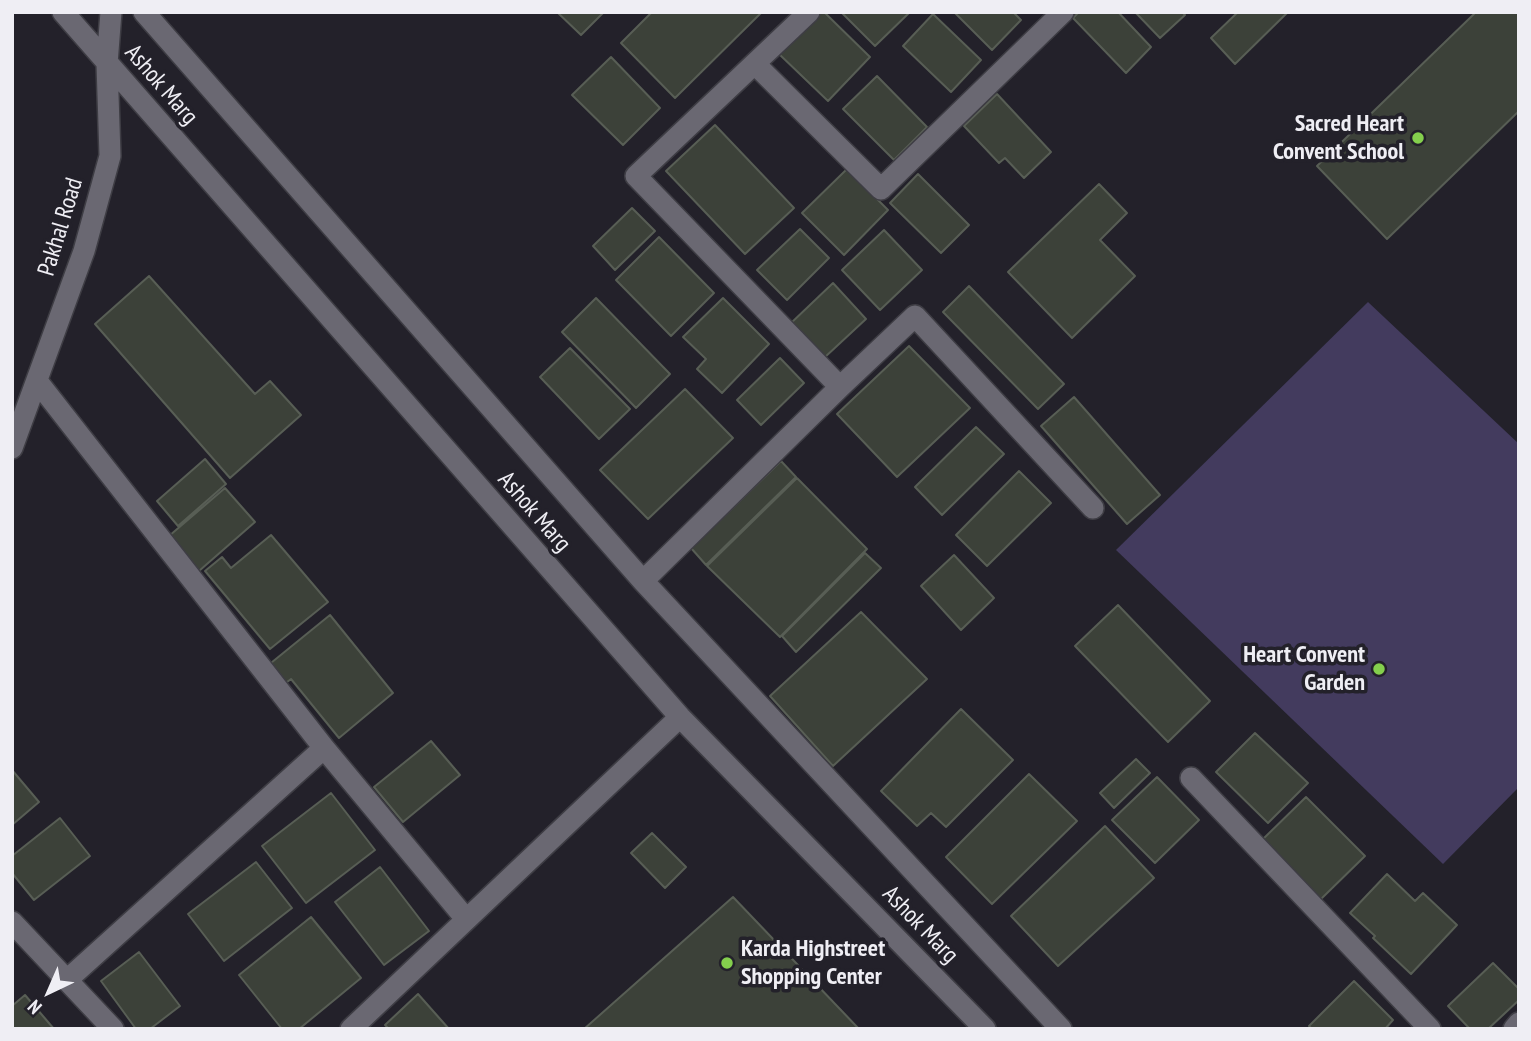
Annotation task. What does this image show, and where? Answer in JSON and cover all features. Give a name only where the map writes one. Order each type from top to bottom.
[{"type":"street","name":"Ashok Marg","points":[[63,12],[680,717],[985,1029]]},
{"type":"street","name":"Pakhal Road","points":[[12,448],[84,251],[110,156],[107,64],[111,12]]},
{"type":"street","name":"Ashok Marg","points":[[144,12],[643,581],[1060,1029]]},
{"type":"street","points":[[810,12],[636,176],[840,387]]},
{"type":"street","points":[[755,64],[881,189],[1063,12]]},
{"type":"street","points":[[643,581],[915,316],[1093,508]]},
{"type":"street","points":[[37,381],[324,748],[466,919]]},
{"type":"street","points":[[351,1029],[680,717]]},
{"type":"street","points":[[66,980],[324,748]]},
{"type":"street","points":[[1191,778],[1430,1029]]},
{"type":"street","points":[[12,922],[113,1029]]},
{"type":"street","points":[[1514,1029],[1519,1023]]},
{"type":"shaded area","name":"Heart Convent Garden","points":[[1368,302],[1519,444],[1519,787],[1443,864],[1116,550]]},
{"type":"building","points":[[557,12],[604,12],[581,35]]},
{"type":"building","points":[[652,12],[762,12],[675,98],[621,43]]},
{"type":"building","points":[[820,12],[824,12],[870,57],[828,101],[779,54]]},
{"type":"building","points":[[841,12],[910,12],[875,46]]},
{"type":"building","points":[[954,12],[1013,12],[1021,20],[992,50]]},
{"type":"building","points":[[1079,12],[1118,12],[1151,47],[1126,73],[1073,18]]},
{"type":"building","points":[[1135,12],[1182,12],[1185,15],[1160,38]]},
{"type":"building","name":"Sacred Heart Convent School","points":[[1238,12],[1288,12],[1235,64],[1211,38]]},
{"type":"building","name":"Sacred Heart Convent School","points":[[1473,12],[1519,12],[1519,111],[1387,239],[1317,166],[1474,14]]},
{"type":"building","points":[[933,14],[981,60],[951,92],[903,46]]},
{"type":"building","points":[[611,57],[660,108],[623,145],[572,95]]},
{"type":"building","points":[[877,76],[927,127],[894,160],[843,109]]},
{"type":"building","points":[[997,94],[1051,152],[1024,178],[1005,158],[999,163],[964,126]]},
{"type":"building","points":[[715,125],[794,208],[745,254],[666,171]]},
{"type":"building","points":[[847,169],[888,210],[844,255],[802,213]]},
{"type":"building","points":[[918,174],[969,225],[941,253],[890,203]]},
{"type":"building","points":[[1099,184],[1127,213],[1100,240],[1135,276],[1072,338],[1008,272]]},
{"type":"building","points":[[632,208],[655,231],[615,270],[593,246]]},
{"type":"building","points":[[800,229],[829,258],[787,300],[757,270]]},
{"type":"building","points":[[884,230],[922,270],[880,310],[842,270]]},
{"type":"building","points":[[659,237],[714,293],[671,336],[616,280]]},
{"type":"building","points":[[149,276],[255,394],[270,381],[301,415],[230,478],[95,324]]},
{"type":"building","points":[[833,283],[866,319],[824,358],[790,324]]},
{"type":"building","points":[[969,286],[1064,384],[1038,409],[943,312]]},
{"type":"building","points":[[596,298],[670,374],[636,408],[562,332]]},
{"type":"building","points":[[723,298],[769,344],[722,393],[697,369],[706,359],[683,337]]},
{"type":"building","points":[[909,346],[970,408],[897,477],[837,414]]},
{"type":"building","points":[[570,348],[630,409],[599,439],[540,377]]},
{"type":"building","points":[[780,358],[804,383],[761,425],[737,400]]},
{"type":"building","points":[[685,389],[733,438],[648,519],[600,470]]},
{"type":"building","points":[[1074,397],[1160,495],[1127,524],[1041,426]]},
{"type":"building","points":[[976,427],[1004,454],[942,515],[915,487]]},
{"type":"building","points":[[205,459],[226,484],[178,526],[157,501]]},
{"type":"building","points":[[781,461],[796,477],[706,565],[691,548]]},
{"type":"building","points":[[1019,471],[1051,503],[987,566],[956,535]]},
{"type":"building","points":[[797,478],[867,549],[780,637],[707,566]]},
{"type":"building","points":[[225,488],[255,522],[199,571],[169,536]]},
{"type":"building","points":[[271,535],[328,602],[270,649],[205,571],[222,557],[231,568]]},
{"type":"building","points":[[865,553],[881,568],[796,652],[782,636]]},
{"type":"building","points":[[954,555],[994,598],[961,630],[921,586]]},
{"type":"building","points":[[1118,605],[1210,701],[1168,742],[1075,646]]},
{"type":"building","points":[[861,612],[927,679],[833,766],[770,696]]},
{"type":"building","points":[[330,615],[393,693],[339,738],[291,679],[282,686],[266,667]]},
{"type":"building","points":[[961,709],[1013,760],[946,827],[931,813],[917,826],[881,791]]},
{"type":"building","points":[[1255,733],[1308,783],[1268,823],[1216,772]]},
{"type":"building","points":[[431,741],[460,775],[403,822],[374,787]]},
{"type":"building","points":[[1136,759],[1150,773],[1114,808],[1100,793]]},
{"type":"building","points":[[12,770],[39,802],[12,825]]},
{"type":"building","points":[[1029,774],[1077,821],[992,904],[946,857]]},
{"type":"building","points":[[1157,777],[1199,820],[1155,863],[1112,820]]},
{"type":"building","points":[[331,793],[375,850],[306,903],[262,846]]},
{"type":"building","points":[[1306,797],[1365,856],[1320,900],[1261,841]]},
{"type":"building","points":[[60,818],[90,856],[34,900],[12,873],[12,856]]},
{"type":"building","points":[[1105,826],[1154,878],[1058,966],[1011,916]]},
{"type":"building","points":[[652,833],[686,867],[665,888],[631,853]]},
{"type":"building","points":[[256,862],[292,908],[224,961],[188,914]]},
{"type":"building","points":[[380,867],[429,931],[384,965],[335,902]]},
{"type":"building","points":[[1387,874],[1415,901],[1423,893],[1457,925],[1411,974],[1350,913]]},
{"type":"building","name":"Karda Highstreet Shopping Center","points":[[733,897],[859,1029],[584,1029]]},
{"type":"building","points":[[311,917],[361,978],[299,1029],[282,1029],[239,975]]},
{"type":"building","points":[[139,952],[180,1006],[150,1029],[136,1029],[101,981]]},
{"type":"building","points":[[1493,963],[1519,989],[1519,1000],[1488,1029],[1470,1029],[1448,1006]]},
{"type":"building","points":[[1354,981],[1393,1020],[1385,1029],[1312,1029],[1309,1026]]},
{"type":"building","points":[[418,994],[449,1029],[389,1029],[385,1025]]},
{"type":"building","points":[[25,995],[54,1029],[12,1029],[12,1006]]},
{"type":"place","name":"Sacred Heart Convent School","points":[[1418,138]]},
{"type":"place","name":"Heart Convent Garden","points":[[1379,669]]},
{"type":"place","name":"Karda Highstreet Shopping Center","points":[[727,963]]}]
